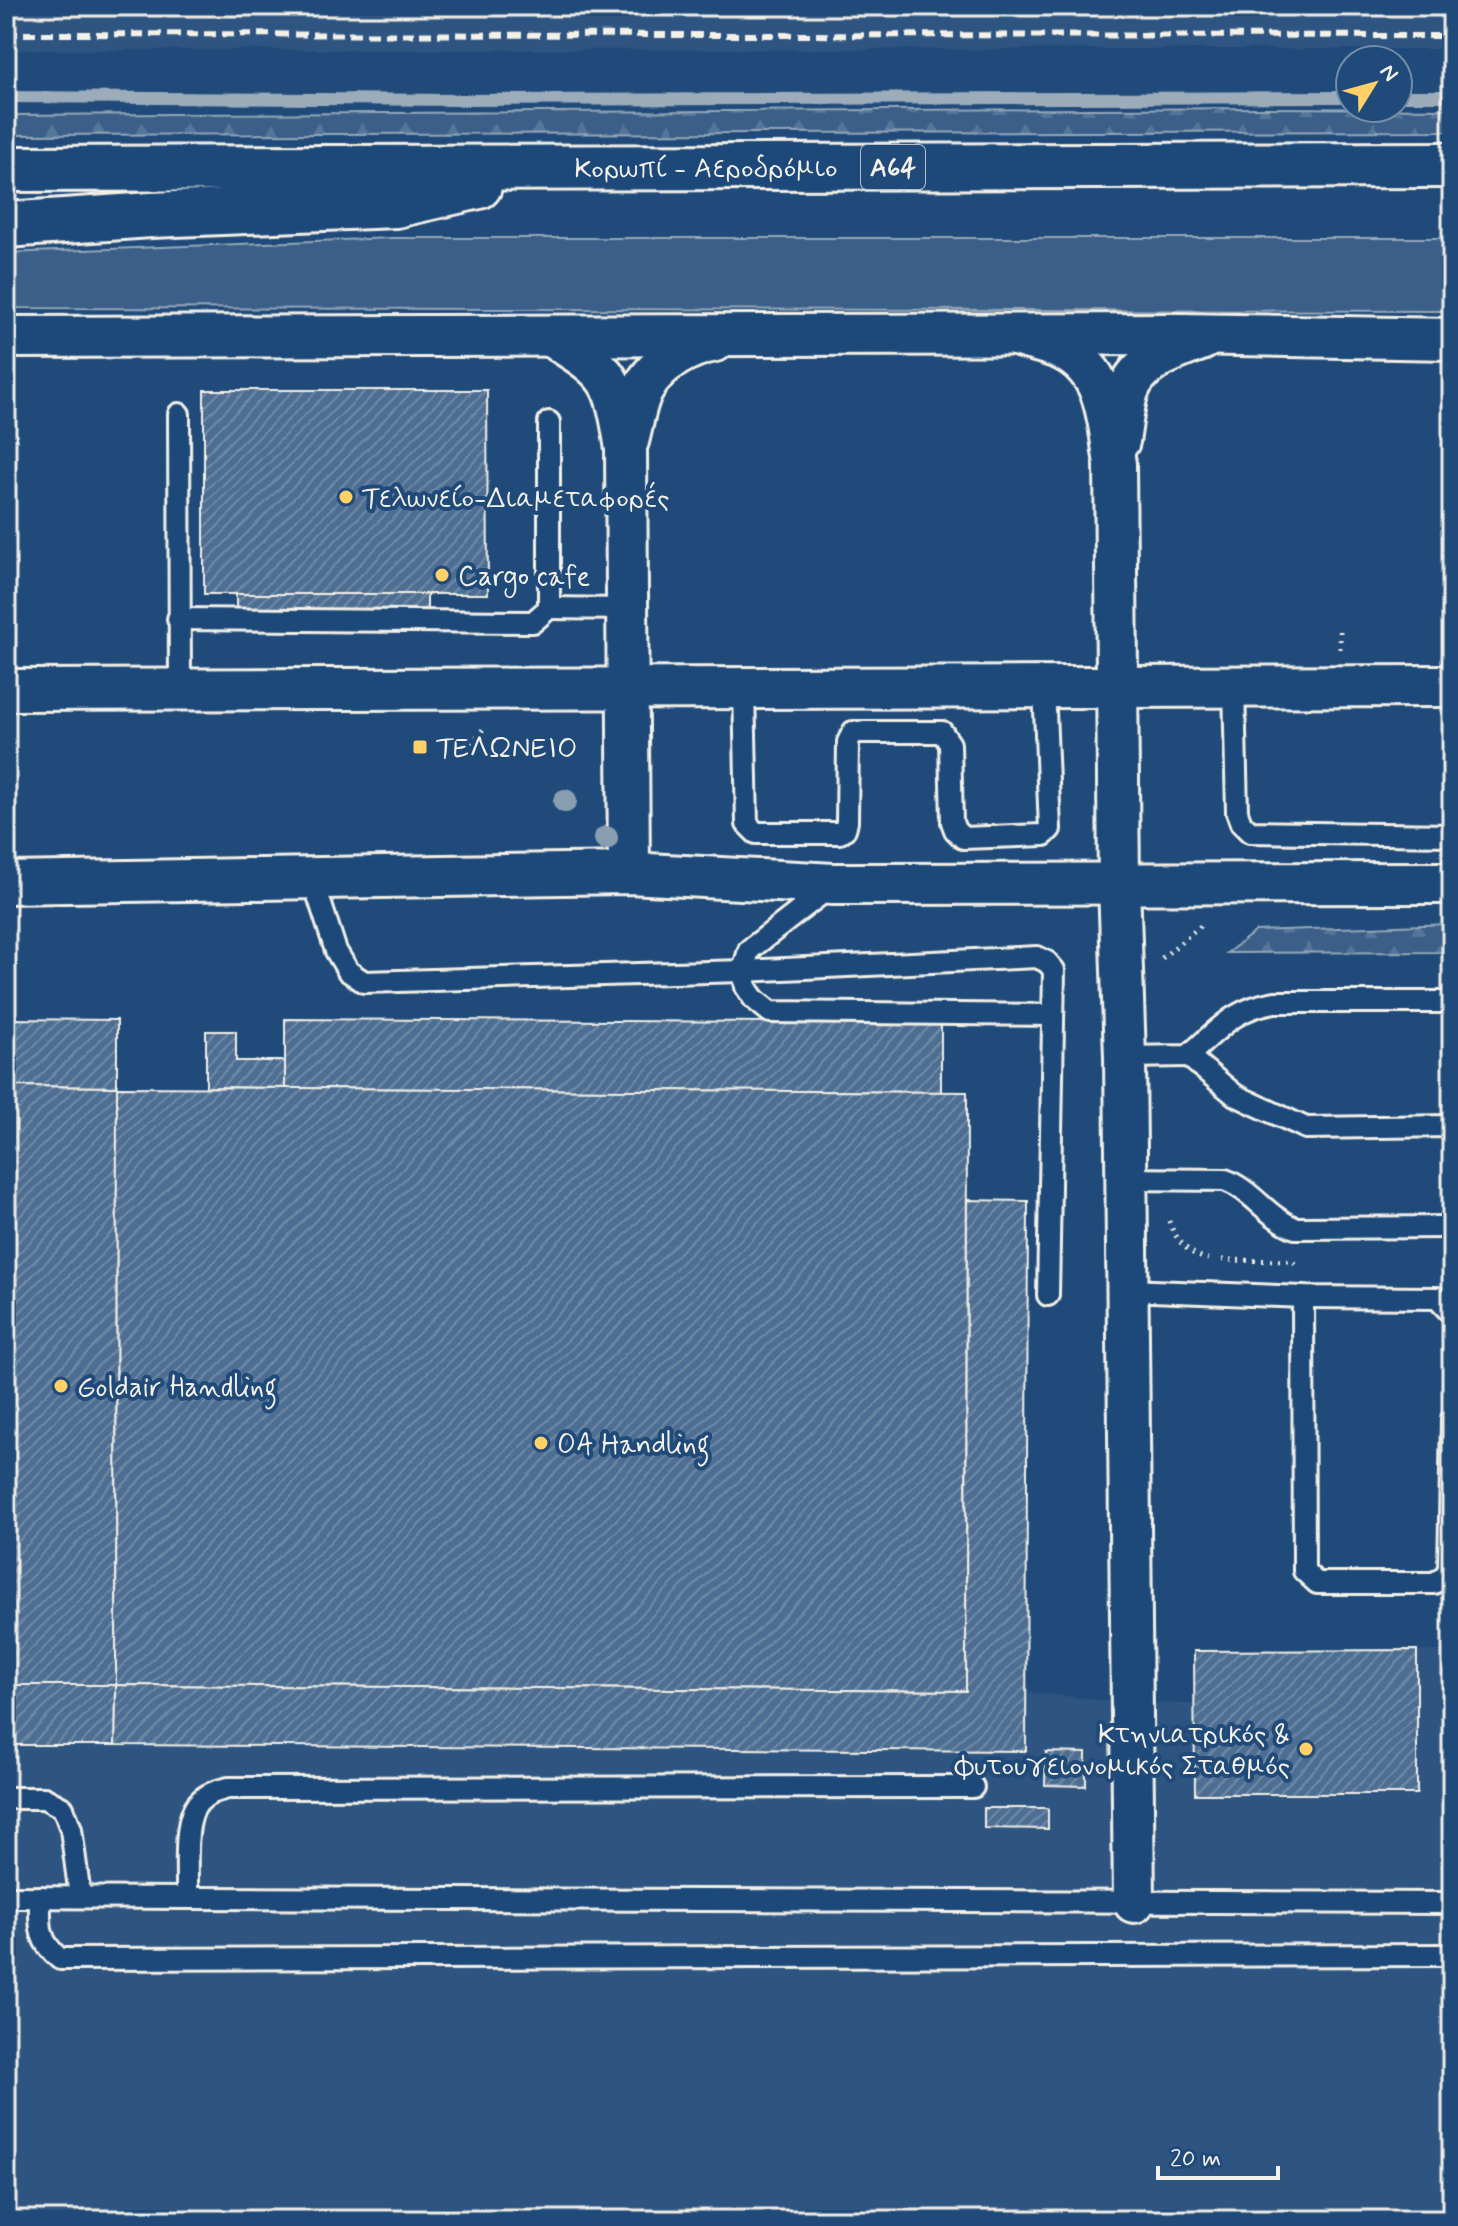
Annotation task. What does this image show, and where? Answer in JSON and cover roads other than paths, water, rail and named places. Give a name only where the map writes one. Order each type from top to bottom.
[{"type":"highway","name":"Κορωπί - Αεροδρόμιο","points":[[6,169],[1452,165]]},
{"type":"highway","points":[[6,225],[151,215],[396,205],[559,168]]},
{"type":"street","points":[[626,449],[642,389],[651,377],[694,345],[739,335]]},
{"type":"street","points":[[1015,335],[1064,351],[1082,364],[1099,383],[1115,464],[1119,884],[1125,1057],[1143,1179],[1127,1290],[1134,1902]]},
{"type":"street","points":[[1115,464],[1129,390],[1142,371],[1162,355],[1213,335]]},
{"type":"street","points":[[6,337],[1213,335],[1452,339]]},
{"type":"street","points":[[551,336],[588,358],[606,376],[619,406],[626,449],[629,873]]},
{"type":"street","points":[[6,690],[1452,686]]},
{"type":"street","points":[[6,883],[629,873],[834,884],[1452,883]]},
{"type":"lane","points":[[179,414],[180,689]]},
{"type":"lane","points":[[549,422],[549,608]]},
{"type":"lane","points":[[178,619],[533,622],[549,608],[627,609]]},
{"type":"lane","points":[[1234,686],[1237,812],[1241,823],[1250,832],[1452,835]]},
{"type":"lane","points":[[744,688],[747,824],[751,830],[756,833],[840,833],[847,822],[848,742],[853,732],[942,732],[950,744],[952,822],[963,838],[1044,835],[1050,829],[1044,687]]},
{"type":"lane","points":[[312,877],[336,951],[348,971],[364,982],[743,971],[1037,957],[1047,962],[1054,970],[1048,1295]]},
{"type":"lane","points":[[834,884],[749,950],[743,971],[746,987],[754,999],[770,1012],[1053,1015]]},
{"type":"lane","points":[[1188,1056],[1232,1016],[1251,1006],[1275,1002],[1452,1002]]},
{"type":"lane","points":[[1125,1057],[1188,1056],[1235,1095],[1306,1128],[1452,1126]]},
{"type":"lane","points":[[1143,1179],[1225,1180],[1240,1186],[1280,1222],[1295,1228],[1452,1227]]},
{"type":"lane","points":[[1127,1290],[1303,1297],[1437,1298],[1452,1314]]},
{"type":"lane","points":[[1303,1297],[1304,1571],[1309,1578],[1317,1583],[1434,1583],[1444,1577],[1449,1569],[1452,1419]]},
{"type":"lane","points":[[187,1898],[189,1819],[197,1803],[211,1793],[228,1788],[973,1787]]},
{"type":"lane","points":[[6,1798],[44,1798],[63,1808],[71,1829],[80,1896]]},
{"type":"lane","points":[[6,1897],[1452,1903]]},
{"type":"lane","points":[[40,1897],[40,1929],[46,1947],[60,1959],[1452,1955]]},
{"type":"waterway","points":[[1414,96],[1452,96]]},
{"type":"waterway","points":[[6,97],[462,100],[1334,97]]},
{"type":"railway","points":[[6,34],[1452,36]]},
{"type":"place","name":"Τελωνείο-Διαμεταφορές","points":[[346,497]]},
{"type":"place","name":"Cargo cafe","points":[[442,575]]},
{"type":"place","name":"ΤΕΛΩΝΕΙΟ","points":[[420,747]]},
{"type":"place","name":"Goldair Handling","points":[[61,1386]]},
{"type":"place","name":"OA Handling","points":[[541,1443]]},
{"type":"place","name":"Κτηνιατρικός & Φυτουγειονομικός Σταθμός","points":[[1306,1749]]}]
